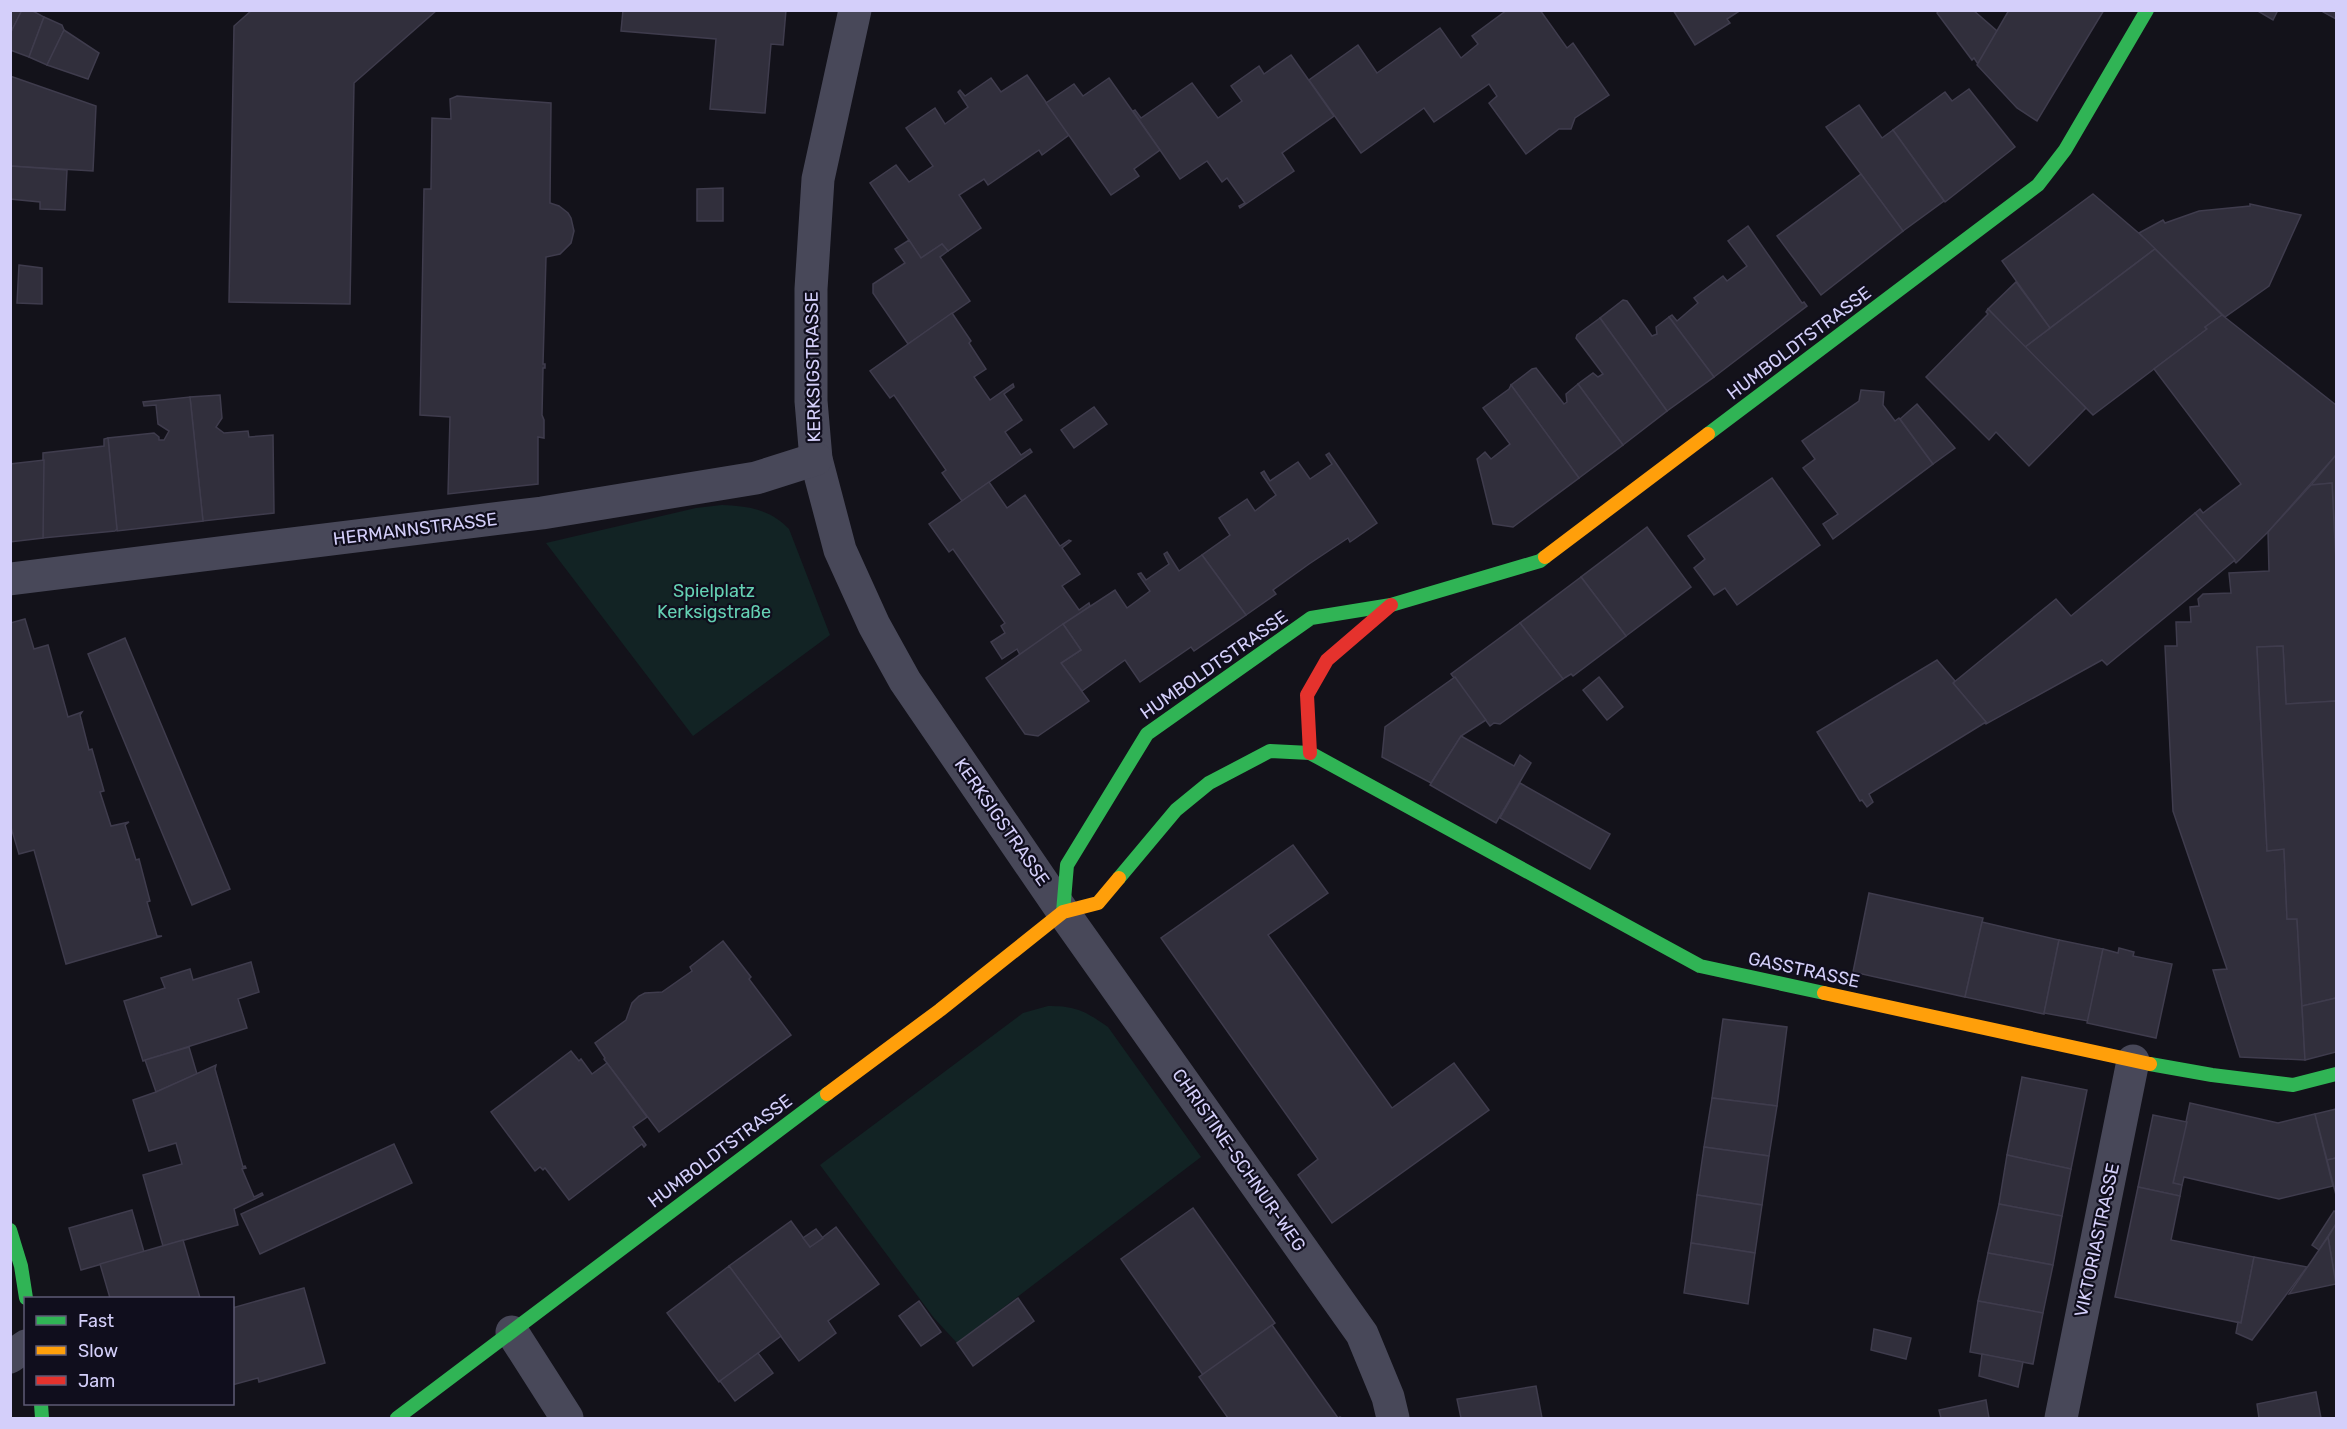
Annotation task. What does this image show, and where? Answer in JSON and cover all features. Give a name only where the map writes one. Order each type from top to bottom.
[{"type":"street","name":"KERKSIGSTRASSE","points":[[855,10],[818,179],[811,289],[811,401],[816,459],[840,550],[884,644],[905,681],[1063,912]]},
{"type":"street","name":"HUMBOLDTSTRASSE","points":[[1063,912],[1067,865],[1147,734],[1311,618],[1391,605],[1540,561],[2038,185],[2066,150],[2148,10]]},
{"type":"street","name":"HERMANNSTRASSE","points":[[10,579],[542,513],[756,478],[816,459]]},
{"type":"street","name":"HUMBOLDTSTRASSE","points":[[398,1419],[749,1150],[940,1010],[1063,912],[1098,903],[1176,810],[1209,783],[1270,751],[1310,753],[1307,695],[1327,660],[1391,605]]},
{"type":"street","name":"GASSTRASSE","points":[[1310,753],[1700,966],[2133,1061],[2212,1075],[2293,1085],[2337,1074]]},
{"type":"street","name":"CHRISTINE-SCHNUR-WEG","points":[[1063,912],[1362,1334],[1388,1397],[1393,1419]]},
{"type":"street","name":"VIKTORIASTRASSE","points":[[2061,1419],[2133,1061]]},
{"type":"street","points":[[10,1230],[21,1266],[26,1297]]},
{"type":"street","points":[[512,1332],[567,1419]]},
{"type":"street","points":[[10,1357],[24,1347]]},
{"type":"green space","name":"Spielplatz Kerksigstraße","points":[[722,505],[758,510],[774,517],[789,529],[830,635],[693,736],[546,543],[696,508]]},
{"type":"green space","points":[[1048,1006],[1080,1010],[1108,1027],[1201,1157],[957,1343],[934,1318],[820,1165],[1023,1013]]},
{"type":"building","points":[[10,10],[22,10],[10,34]]},
{"type":"building","points":[[22,10],[31,10],[44,17],[29,57],[10,50],[10,34]]},
{"type":"building","points":[[252,10],[437,10],[354,83],[350,304],[229,302],[234,26]]},
{"type":"building","points":[[623,10],[786,10],[783,45],[771,44],[765,113],[710,109],[716,39],[621,31]]},
{"type":"building","points":[[1507,10],[1540,10],[1567,48],[1573,43],[1609,95],[1575,118],[1571,129],[1559,129],[1526,154],[1489,103],[1497,96],[1489,84],[1434,122],[1424,108],[1361,153],[1309,80],[1358,45],[1377,73],[1440,28],[1461,58],[1478,44],[1472,36]]},
{"type":"building","points":[[1673,10],[1741,10],[1727,19],[1730,23],[1695,45]]},
{"type":"building","points":[[1939,10],[1973,10],[1997,31],[1978,64],[1974,58],[1972,60],[1937,13]]},
{"type":"building","points":[[2009,10],[2104,10],[2037,121],[2017,108],[1977,65]]},
{"type":"building","points":[[2256,10],[2278,10],[2273,20]]},
{"type":"building","points":[[2321,10],[2336,10],[2336,19],[2323,12]]},
{"type":"building","points":[[44,17],[62,25],[64,30],[47,65],[29,57]]},
{"type":"building","points":[[64,30],[99,53],[88,79],[47,65]]},
{"type":"building","points":[[1291,55],[1334,116],[1282,153],[1294,171],[1240,208],[1239,206],[1245,203],[1227,178],[1222,182],[1207,161],[1180,179],[1133,111],[1135,110],[1141,118],[1192,83],[1218,118],[1242,101],[1231,86],[1259,66],[1264,74]]},
{"type":"building","points":[[1027,75],[1069,135],[1042,155],[1039,150],[988,185],[984,179],[959,195],[981,228],[948,251],[942,244],[921,258],[870,183],[896,165],[909,182],[933,166],[906,128],[935,108],[945,124],[968,107],[958,92],[960,90],[965,96],[991,78],[1001,92]]},
{"type":"building","points":[[10,76],[96,106],[93,171],[10,166]]},
{"type":"building","points":[[1109,78],[1160,150],[1134,169],[1139,176],[1111,195],[1046,103],[1074,84],[1083,96]]},
{"type":"building","points":[[1969,89],[2015,147],[1945,202],[1893,130],[1945,92],[1952,101]]},
{"type":"building","points":[[457,96],[551,103],[550,203],[568,213],[574,231],[571,243],[560,254],[546,257],[543,364],[545,368],[543,368],[542,415],[544,438],[538,437],[538,484],[448,494],[450,417],[420,415],[424,189],[431,189],[432,118],[451,119],[450,99]]},
{"type":"building","points":[[1859,105],[1882,138],[1893,130],[1944,201],[1903,231],[1826,127]]},
{"type":"building","points":[[10,166],[67,170],[65,210],[40,209],[40,202],[10,199]]},
{"type":"building","points":[[1861,174],[1903,231],[1821,295],[1777,236]]},
{"type":"building","points":[[723,188],[723,221],[697,221],[697,189]]},
{"type":"building","points":[[2093,194],[2156,248],[2050,328],[2002,261]]},
{"type":"building","points":[[2250,204],[2301,215],[2269,286],[2225,317],[2139,233],[2163,220],[2165,223],[2199,211],[2250,206]]},
{"type":"building","points":[[1748,226],[1802,303],[1804,302],[1807,306],[1714,377],[1669,317],[1672,315],[1677,321],[1698,303],[1694,298],[1723,276],[1727,281],[1747,266],[1728,241]]},
{"type":"building","points":[[909,240],[921,258],[942,244],[948,251],[940,257],[970,301],[908,344],[873,293],[873,284],[905,263],[895,249]]},
{"type":"building","points":[[2155,249],[2222,315],[2205,327],[2207,329],[2093,415],[2025,347]]},
{"type":"building","points":[[19,265],[42,268],[42,304],[17,303]]},
{"type":"building","points":[[2016,282],[2050,328],[2025,347],[1988,309]]},
{"type":"building","points":[[1623,300],[1627,301],[1652,336],[1657,334],[1656,327],[1669,317],[1714,377],[1667,411],[1600,318]]},
{"type":"building","points":[[1988,309],[2086,408],[2029,466],[1996,432],[1989,440],[1926,377],[1988,314],[1986,312]]},
{"type":"building","points":[[952,313],[986,369],[974,377],[990,400],[1013,384],[1014,387],[1004,394],[1022,420],[1005,432],[1021,455],[1030,449],[1032,452],[962,501],[942,473],[946,470],[894,395],[890,398],[870,371]]},
{"type":"building","points":[[2222,315],[2336,405],[2336,455],[2268,532],[2236,563],[2195,513],[2200,509],[2203,513],[2241,484],[2154,369]]},
{"type":"building","points":[[1600,318],[1667,411],[1623,445],[1578,384],[1593,373],[1598,377],[1603,374],[1576,338]]},
{"type":"building","points":[[1536,368],[1564,404],[1567,402],[1566,394],[1578,384],[1623,445],[1579,478],[1511,385]]},
{"type":"building","points":[[1511,385],[1579,478],[1513,527],[1493,524],[1477,459],[1485,452],[1491,459],[1510,444],[1483,408],[1509,389]]},
{"type":"building","points":[[1861,390],[1884,392],[1883,405],[1895,421],[1899,418],[1933,464],[1833,539],[1823,524],[1838,514],[1803,468],[1815,459],[1802,441],[1859,401]]},
{"type":"building","points":[[220,395],[222,418],[216,427],[224,433],[248,431],[249,437],[273,435],[274,513],[203,521],[190,397]]},
{"type":"building","points":[[190,397],[203,521],[117,531],[108,438],[154,433],[159,440],[164,440],[169,431],[158,424],[156,405],[144,406],[143,402]]},
{"type":"building","points":[[1917,404],[1955,448],[1933,464],[1900,419]]},
{"type":"building","points":[[1094,407],[1107,424],[1074,448],[1061,430]]},
{"type":"building","points":[[108,438],[117,529],[43,538],[43,453],[104,446],[104,439]]},
{"type":"building","points":[[1329,453],[1377,523],[1350,542],[1348,538],[1309,564],[1273,590],[1276,594],[1246,615],[1202,555],[1230,535],[1219,518],[1247,499],[1255,511],[1276,495],[1261,473],[1264,471],[1270,481],[1298,462],[1310,479],[1332,464],[1326,455]]},
{"type":"building","points":[[2336,455],[2336,562],[2332,483],[2311,485]]},
{"type":"building","points":[[44,460],[43,538],[10,542],[10,464]]},
{"type":"building","points":[[1772,478],[1820,545],[1737,605],[1725,588],[1714,595],[1694,568],[1705,559],[1688,536]]},
{"type":"building","points":[[989,482],[1007,508],[1025,495],[1060,546],[1071,541],[1062,548],[1080,574],[1062,586],[1079,610],[1089,603],[1090,606],[1020,655],[1017,649],[1002,659],[991,642],[1005,633],[1001,626],[1005,623],[953,549],[949,552],[929,524]]},
{"type":"building","points":[[2332,483],[2336,562],[2336,701],[2286,704],[2283,646],[2257,647],[2267,851],[2284,849],[2287,919],[2297,919],[2305,1060],[2240,1057],[2213,970],[2227,969],[2173,811],[2165,646],[2177,646],[2176,622],[2191,622],[2190,607],[2199,606],[2198,599],[2203,594],[2231,593],[2229,573],[2269,571],[2268,532],[2311,485]]},
{"type":"building","points":[[2195,513],[2235,560],[2107,665],[2102,660],[1986,724],[1984,723],[1986,722],[1953,683],[2056,599],[2071,616]]},
{"type":"building","points":[[1647,527],[1691,587],[1626,636],[1581,577]]},
{"type":"building","points":[[1167,552],[1179,571],[1202,555],[1246,615],[1194,651],[1191,647],[1140,682],[1125,660],[1082,691],[1061,663],[1081,650],[1063,624],[1115,590],[1127,608],[1150,591],[1138,574],[1141,573],[1146,580],[1169,564],[1164,554]]},
{"type":"building","points":[[1581,577],[1626,636],[1573,676],[1571,674],[1563,679],[1520,623]]},
{"type":"building","points":[[25,619],[34,649],[48,645],[68,717],[82,712],[80,715],[89,750],[92,749],[104,791],[100,792],[111,826],[129,822],[125,825],[136,860],[139,859],[150,901],[147,902],[157,936],[162,936],[66,964],[34,850],[19,854],[10,824],[10,623]]},
{"type":"building","points":[[1520,623],[1563,679],[1500,724],[1494,723],[1490,726],[1451,674]]},
{"type":"building","points":[[1063,624],[1081,650],[1061,663],[1089,701],[1038,736],[1025,734],[986,678]]},
{"type":"building","points":[[125,638],[230,889],[192,905],[88,654]]},
{"type":"building","points":[[2283,646],[2286,704],[2336,701],[2336,998],[2302,1006],[2297,919],[2287,919],[2284,849],[2267,851],[2257,647]]},
{"type":"building","points":[[1937,660],[1986,722],[1869,794],[1873,802],[1867,807],[1862,800],[1860,801],[1817,732]]},
{"type":"building","points":[[1455,677],[1486,720],[1461,736],[1431,783],[1382,757],[1385,727]]},
{"type":"building","points":[[1599,677],[1623,707],[1607,720],[1583,690]]},
{"type":"building","points":[[1461,736],[1514,766],[1520,755],[1531,763],[1496,823],[1430,785]]},
{"type":"building","points":[[1520,783],[1610,834],[1590,869],[1500,818]]},
{"type":"building","points":[[1293,845],[1328,893],[1268,935],[1392,1108],[1454,1063],[1489,1110],[1332,1223],[1298,1175],[1318,1159],[1161,938]]},
{"type":"building","points":[[1869,893],[1983,918],[1965,997],[1853,972]]},
{"type":"building","points":[[1982,922],[2059,940],[2044,1014],[1965,997]]},
{"type":"building","points":[[2059,940],[2103,949],[2088,1021],[2044,1013]]},
{"type":"building","points":[[723,941],[791,1035],[659,1132],[604,1059],[595,1043],[626,1020],[632,1003],[639,996],[645,993],[662,992],[692,971],[690,967]]},
{"type":"building","points":[[2119,948],[2134,952],[2133,956],[2172,964],[2156,1038],[2087,1023],[2103,949],[2118,953]]},
{"type":"building","points":[[251,962],[259,992],[238,999],[247,1028],[143,1061],[124,1001],[165,988],[161,978],[190,969],[193,980]]},
{"type":"building","points":[[2336,998],[2336,1052],[2305,1060],[2302,1006]]},
{"type":"building","points":[[1723,1019],[1787,1027],[1777,1106],[1712,1098]]},
{"type":"building","points":[[189,1047],[197,1074],[156,1092],[145,1060]]},
{"type":"building","points":[[571,1051],[579,1061],[581,1059],[592,1074],[607,1063],[647,1117],[633,1127],[646,1145],[644,1147],[642,1144],[569,1200],[545,1168],[543,1170],[540,1167],[535,1171],[491,1112]]},
{"type":"building","points":[[216,1065],[215,1069],[243,1167],[246,1168],[242,1169],[254,1197],[262,1193],[263,1195],[234,1209],[238,1225],[163,1246],[143,1175],[182,1164],[176,1143],[149,1151],[133,1100]]},
{"type":"building","points":[[2022,1077],[2087,1090],[2071,1169],[2007,1155]]},
{"type":"building","points":[[1712,1098],[1777,1106],[1769,1156],[1704,1147]]},
{"type":"building","points":[[2190,1103],[2278,1123],[2315,1114],[2333,1186],[2279,1199],[2184,1177],[2182,1185],[2173,1183]]},
{"type":"building","points":[[2336,1109],[2336,1158],[2327,1160],[2315,1114]]},
{"type":"building","points":[[2153,1115],[2187,1122],[2173,1183],[2182,1185],[2180,1196],[2138,1187]]},
{"type":"building","points":[[394,1144],[412,1183],[260,1254],[241,1214]]},
{"type":"building","points":[[1704,1147],[1769,1156],[1762,1205],[1697,1195]]},
{"type":"building","points":[[2007,1155],[2071,1169],[2062,1216],[1999,1204]]},
{"type":"building","points":[[2336,1158],[2336,1195],[2327,1160]]},
{"type":"building","points":[[2138,1187],[2180,1196],[2171,1240],[2254,1257],[2241,1323],[2115,1297]]},
{"type":"building","points":[[1697,1195],[1762,1205],[1755,1253],[1691,1243]]},
{"type":"building","points":[[1999,1204],[2062,1216],[2053,1265],[1988,1253]]},
{"type":"building","points":[[1193,1208],[1275,1323],[1203,1375],[1121,1259]]},
{"type":"building","points":[[132,1210],[144,1252],[81,1270],[69,1228]]},
{"type":"building","points":[[2334,1211],[2336,1212],[2336,1224],[2319,1250],[2312,1245]]},
{"type":"building","points":[[791,1221],[810,1247],[836,1227],[879,1284],[828,1321],[836,1333],[799,1361],[729,1266]]},
{"type":"building","points":[[2336,1224],[2336,1284],[2328,1237]]},
{"type":"building","points":[[816,1229],[823,1238],[810,1247],[803,1238]]},
{"type":"building","points":[[2328,1237],[2336,1284],[2289,1294],[2319,1250]]},
{"type":"building","points":[[183,1240],[200,1297],[110,1297],[100,1264]]},
{"type":"building","points":[[1691,1243],[1755,1253],[1748,1304],[1684,1293]]},
{"type":"building","points":[[1988,1253],[2053,1265],[2043,1313],[1978,1301]]},
{"type":"building","points":[[2254,1257],[2307,1267],[2252,1340],[2236,1333],[2238,1322],[2241,1323]]},
{"type":"building","points":[[729,1266],[781,1336],[719,1382],[667,1313]]},
{"type":"building","points":[[304,1288],[325,1363],[259,1382],[258,1378],[234,1384],[234,1307]]},
{"type":"building","points":[[1018,1298],[1034,1321],[973,1366],[957,1343]]},
{"type":"building","points":[[919,1301],[941,1332],[921,1346],[899,1316]]},
{"type":"building","points":[[1978,1301],[2043,1313],[2033,1364],[1970,1352]]},
{"type":"building","points":[[1272,1325],[1338,1418],[1228,1418],[1199,1377]]},
{"type":"building","points":[[1874,1329],[1911,1338],[1906,1359],[1871,1350]]},
{"type":"building","points":[[758,1353],[773,1373],[735,1401],[720,1381]]},
{"type":"building","points":[[1982,1354],[2023,1362],[2018,1387],[1979,1376]]},
{"type":"building","points":[[1536,1386],[1542,1418],[1461,1418],[1457,1399]]},
{"type":"building","points":[[2316,1392],[2321,1418],[2259,1418],[2257,1404]]},
{"type":"building","points":[[1986,1400],[1989,1418],[1941,1418],[1939,1410]]},
{"type":"traffic: fast","points":[[1708,434],[2038,185],[2065,150],[2147,10]]},
{"type":"traffic: fast","points":[[1063,912],[1067,865],[1147,734],[1311,618],[1391,605],[1540,561],[1545,557]]},
{"type":"traffic: fast","points":[[1119,878],[1176,810],[1209,783],[1270,751],[1310,753],[1700,966],[1824,993]]},
{"type":"traffic: fast","points":[[2150,1064],[2212,1075],[2293,1085],[2336,1074]]},
{"type":"traffic: fast","points":[[397,1418],[827,1094]]},
{"type":"traffic: fast","points":[[10,1230],[21,1266],[26,1297]]},
{"type":"traffic: fast","points":[[41,1405],[42,1418]]},
{"type":"traffic: slow","points":[[1545,557],[1708,434]]},
{"type":"traffic: slow","points":[[827,1094],[940,1010],[1063,912],[1098,903],[1119,878]]},
{"type":"traffic: slow","points":[[1824,993],[2150,1064]]},
{"type":"traffic: jam","points":[[1310,753],[1307,695],[1327,660],[1391,605]]}]
